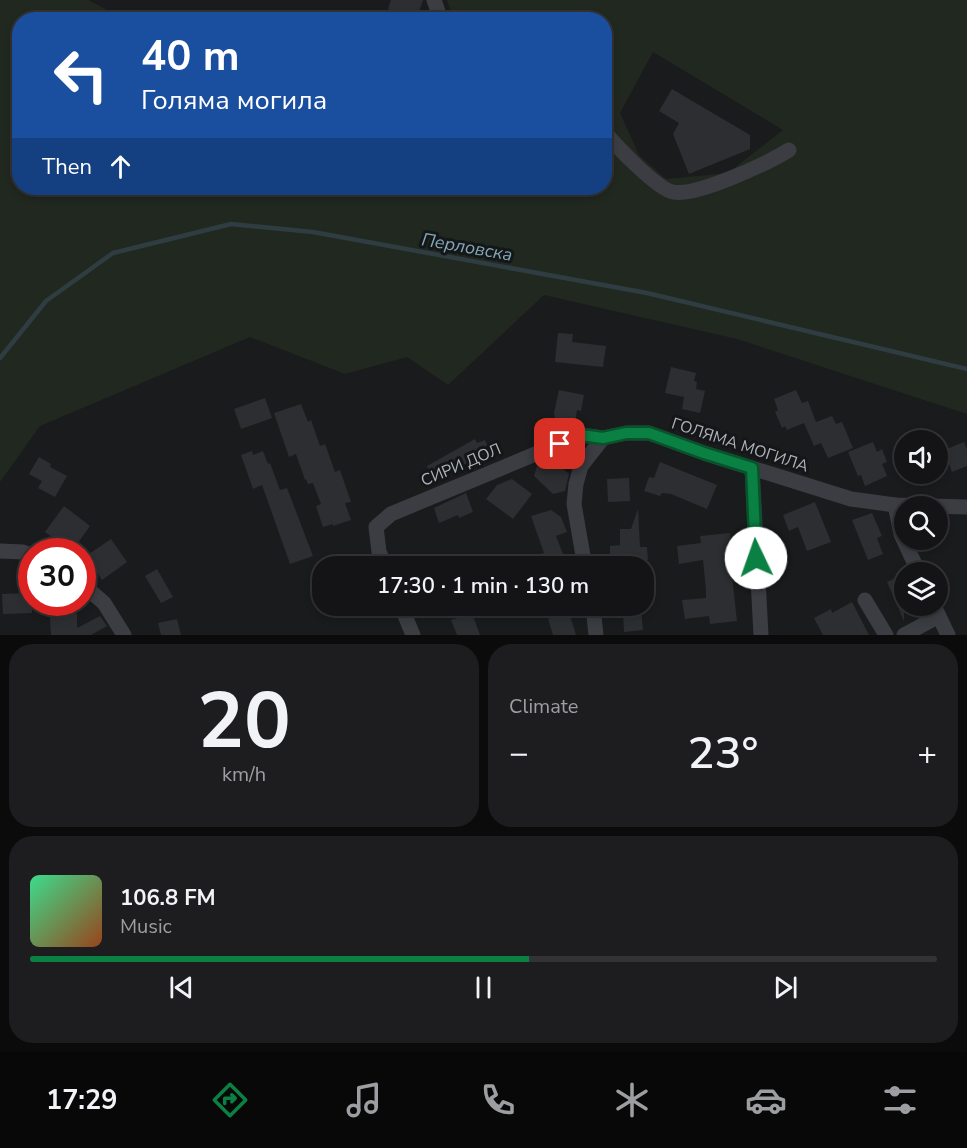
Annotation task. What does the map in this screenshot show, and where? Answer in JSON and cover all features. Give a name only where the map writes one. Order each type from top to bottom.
[{"type":"street","points":[[612,141],[652,179],[672,192],[692,192],[769,162],[789,150]]},
{"type":"street","name":"ГОЛЯМА МОГИЛА","points":[[603,438],[626,433],[649,433],[704,453],[851,499],[894,505]]},
{"type":"street","name":"СИРИ ДОЛ","points":[[381,556],[376,527],[391,514],[581,435],[603,438]]},
{"type":"street","points":[[583,556],[574,504],[576,484],[581,466],[603,438]]},
{"type":"street","points":[[752,468],[762,631]]},
{"type":"street","name":"ГОЛЯМА МОГИЛА","points":[[948,506],[967,507]]},
{"type":"street","points":[[0,551],[18,552]]},
{"type":"street","points":[[96,596],[104,603],[124,635]]},
{"type":"street","points":[[865,600],[886,635]]},
{"type":"street","points":[[406,616],[413,635]]},
{"type":"street","points":[[594,616],[596,635]]},
{"type":"street","points":[[904,635],[930,616]]},
{"type":"street","points":[[939,616],[948,635]]},
{"type":"shaded area","points":[[0,0],[88,0],[111,12],[12,12],[12,195],[612,195],[612,12],[451,12],[447,0],[967,0],[967,414],[737,339],[544,295],[448,385],[407,357],[345,374],[250,337],[40,426],[0,482]],"holes":[[[653,52],[783,130],[728,173],[666,179],[639,155],[620,113]]]},
{"type":"building","points":[[391,0],[423,0],[419,12],[392,12],[388,9]]},
{"type":"building","points":[[672,89],[750,135],[750,149],[689,174],[673,134],[679,123],[659,111]]},
{"type":"building","points":[[558,333],[573,334],[572,342],[606,346],[603,367],[555,362]]},
{"type":"building","points":[[671,367],[696,373],[694,381],[697,382],[696,389],[705,391],[700,413],[682,409],[684,397],[665,393]]},
{"type":"building","points":[[559,390],[584,395],[581,411],[577,410],[575,423],[567,429],[557,427],[554,413]]},
{"type":"building","points":[[796,390],[802,403],[808,401],[816,422],[832,416],[836,424],[842,422],[853,448],[828,458],[821,443],[814,446],[804,423],[787,430],[785,426],[782,428],[775,412],[778,410],[774,399]]},
{"type":"building","points":[[265,398],[272,418],[241,429],[234,409]]},
{"type":"building","points":[[301,404],[308,422],[311,420],[320,446],[325,444],[335,472],[340,470],[351,502],[345,503],[351,520],[323,527],[316,506],[321,504],[313,483],[308,484],[305,480],[296,454],[289,457],[274,413]]},
{"type":"building","points":[[475,439],[477,443],[485,440],[490,451],[434,480],[427,466]]},
{"type":"building","points":[[873,442],[877,452],[882,449],[887,462],[882,464],[887,476],[865,486],[848,452]]},
{"type":"building","points":[[964,442],[967,449],[967,466],[952,472],[948,461],[948,448]]},
{"type":"building","points":[[252,451],[253,455],[263,451],[280,490],[287,488],[313,556],[290,564],[262,485],[253,489],[241,455]]},
{"type":"building","points":[[39,457],[51,464],[50,467],[67,476],[55,497],[38,488],[42,481],[29,474]]},
{"type":"building","points":[[554,461],[569,474],[565,491],[553,494],[534,476],[537,466]]},
{"type":"building","points":[[660,462],[717,485],[707,509],[671,494],[662,493],[660,496],[644,491],[649,477],[654,478]]},
{"type":"building","points":[[629,478],[630,501],[608,502],[607,479]]},
{"type":"building","points":[[512,479],[532,494],[513,519],[486,499],[497,485]]},
{"type":"building","points":[[466,493],[473,512],[439,523],[434,508]]},
{"type":"building","points":[[815,502],[831,542],[807,551],[798,527],[789,531],[783,515]]},
{"type":"building","points":[[64,506],[90,526],[81,538],[53,538],[45,532]]},
{"type":"building","points":[[638,509],[640,547],[647,547],[648,556],[610,556],[610,546],[620,545],[620,529],[631,529]]},
{"type":"building","points":[[551,510],[561,517],[567,532],[556,536],[564,556],[537,556],[544,553],[531,516]]},
{"type":"building","points":[[872,513],[882,536],[877,538],[883,554],[868,560],[852,520]]},
{"type":"building","points":[[730,533],[737,621],[710,624],[709,616],[685,619],[682,600],[706,598],[703,560],[679,564],[677,546],[701,543],[700,536]]},
{"type":"building","points":[[111,539],[127,562],[102,580],[96,571],[96,549]]},
{"type":"building","points":[[157,569],[173,597],[161,603],[145,576]]},
{"type":"building","points":[[894,579],[894,598],[887,582]]},
{"type":"building","points":[[18,593],[18,613],[3,614],[2,594]]},
{"type":"building","points":[[852,602],[869,635],[823,635],[814,618],[831,609],[832,613]]},
{"type":"building","points":[[50,616],[77,616],[77,628],[100,616],[107,626],[91,635],[51,635]]},
{"type":"building","points":[[473,616],[480,635],[457,635],[451,620]]},
{"type":"building","points":[[570,616],[576,635],[553,635],[548,619]]},
{"type":"building","points":[[623,616],[642,616],[643,630],[624,632]]},
{"type":"building","points":[[177,619],[181,635],[161,635],[158,623]]},
{"type":"waterway","name":"Перловска","points":[[0,358],[46,301],[113,253],[231,224],[313,232],[647,293],[967,369]]},
{"type":"route","points":[[560,444],[581,435],[603,438],[626,433],[649,433],[752,468],[756,558]]}]
